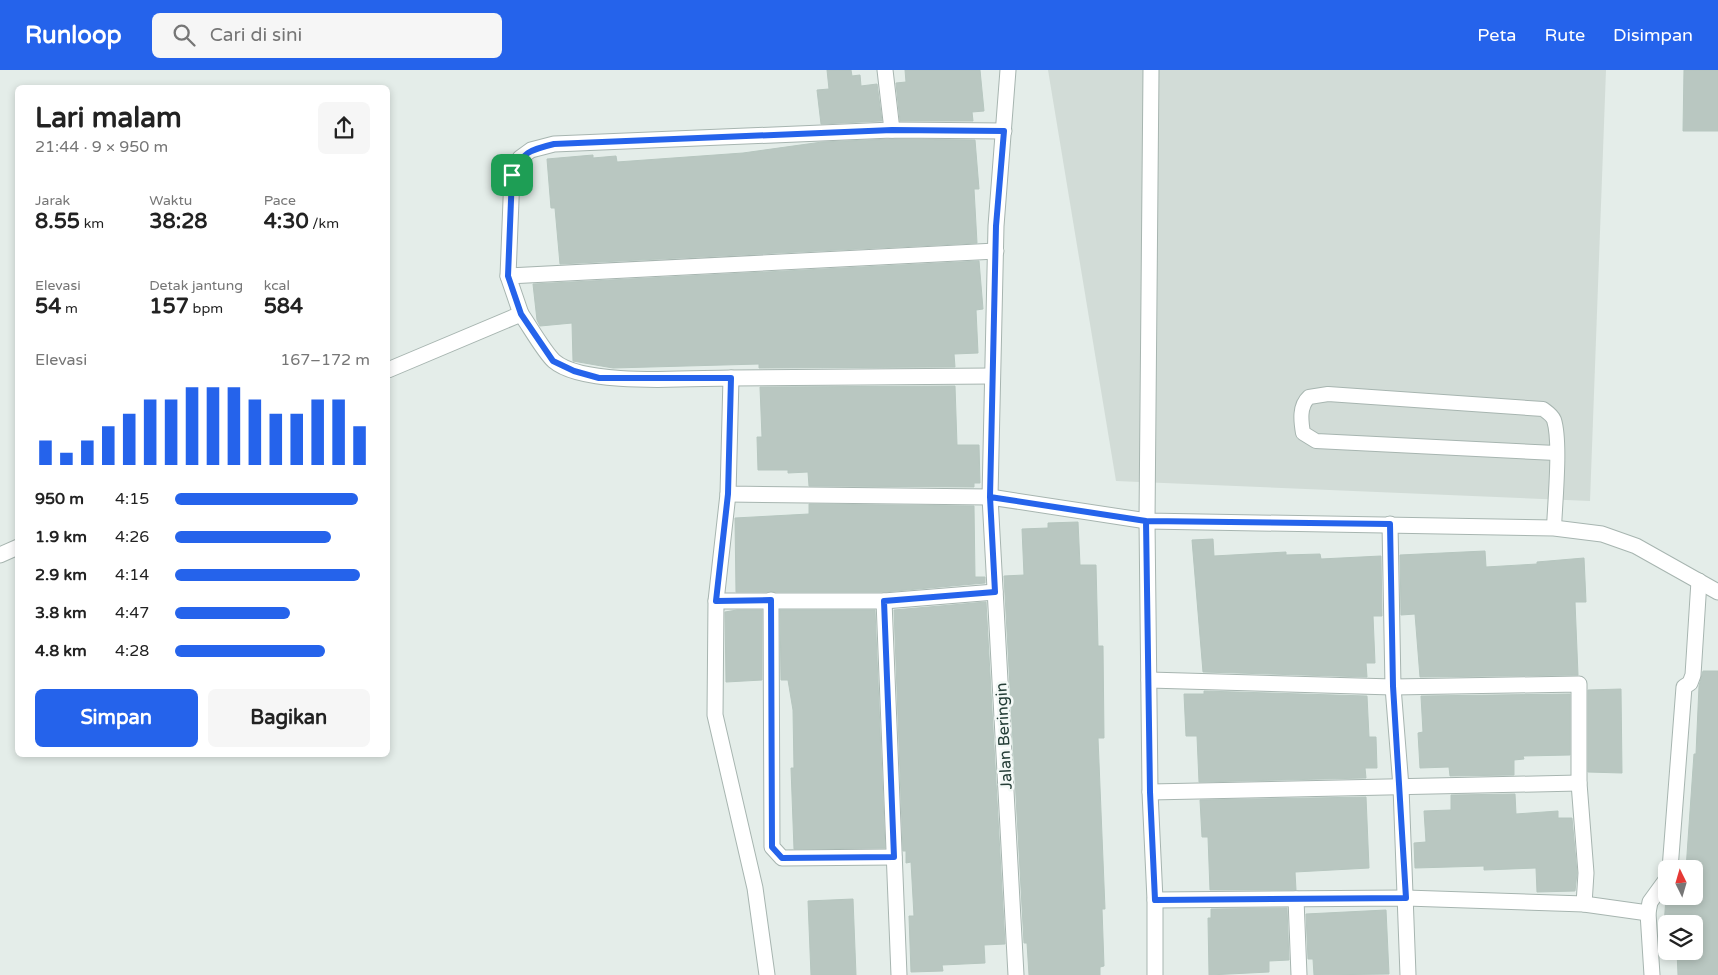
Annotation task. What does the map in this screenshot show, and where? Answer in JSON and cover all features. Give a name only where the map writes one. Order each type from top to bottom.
[{"type":"street","points":[[885,70],[892,130]]},
{"type":"street","name":"Jalan Beringin","points":[[1008,70],[996,251],[990,497],[1016,975]]},
{"type":"street","points":[[1151,70],[1146,521],[1155,975]]},
{"type":"street","points":[[992,376],[599,378],[574,371],[553,361],[521,314],[508,276],[512,175],[520,158],[531,150],[554,144],[892,130],[1004,131]]},
{"type":"street","points":[[508,276],[996,251]]},
{"type":"street","points":[[390,369],[521,314]]},
{"type":"street","points":[[731,378],[728,494],[716,601],[715,715],[755,888],[766,975]]},
{"type":"street","points":[[728,494],[990,497],[1146,521],[1554,528],[1602,534],[1636,546],[1718,592]]},
{"type":"street","points":[[1390,524],[1393,686],[1401,787],[1408,975]]},
{"type":"street","points":[[0,555],[15,548]]},
{"type":"street","points":[[1671,860],[1684,687],[1690,683],[1693,675],[1699,582]]},
{"type":"street","points":[[716,601],[884,601],[995,592]]},
{"type":"street","points":[[771,600],[772,847],[782,858],[894,857]]},
{"type":"street","points":[[884,601],[899,975]]},
{"type":"street","points":[[1149,680],[1393,686],[1579,684],[1578,783],[1586,873],[1584,904]]},
{"type":"street","points":[[1150,792],[1578,783]]},
{"type":"street","points":[[1652,975],[1648,913],[1650,902],[1658,891]]},
{"type":"street","points":[[1155,900],[1406,898],[1584,904],[1648,913]]},
{"type":"street","points":[[1296,899],[1299,975]]},
{"type":"lane","points":[[1554,528],[1557,433],[1553,417],[1543,409],[1328,394],[1309,397],[1302,409],[1301,423],[1303,433],[1316,442],[1556,453]]},
{"type":"shaded area","points":[[1048,70],[1606,70],[1590,501],[1116,481]]},
{"type":"building","points":[[827,70],[851,70],[852,76],[860,75],[861,86],[877,84],[882,121],[821,124],[817,90],[829,89]]},
{"type":"building","points":[[905,70],[980,70],[984,111],[972,112],[973,121],[900,121],[896,83],[906,82]]},
{"type":"building","points":[[1684,70],[1718,70],[1718,131],[1683,131]]},
{"type":"building","points":[[892,139],[975,140],[979,189],[974,189],[977,243],[560,264],[555,208],[551,208],[547,159],[593,155],[593,158],[616,156],[617,162],[743,153],[822,142]]},
{"type":"building","points":[[979,261],[983,309],[976,310],[978,353],[954,354],[955,367],[759,368],[759,364],[613,368],[573,361],[572,323],[540,326],[537,320],[533,284]]},
{"type":"building","points":[[955,386],[957,445],[979,445],[980,483],[974,483],[974,487],[809,486],[808,472],[788,473],[788,470],[758,470],[757,437],[762,437],[760,387]]},
{"type":"building","points":[[809,504],[974,506],[975,577],[985,577],[985,583],[884,592],[736,592],[735,518],[809,514]]},
{"type":"building","points":[[1078,522],[1080,565],[1096,565],[1098,646],[1103,646],[1104,738],[1098,738],[1105,909],[1102,909],[1104,966],[1100,967],[1100,975],[1029,975],[1027,943],[1024,943],[1004,576],[1024,575],[1022,529],[1048,528],[1048,523]]},
{"type":"building","points":[[1213,539],[1214,556],[1286,552],[1286,555],[1320,554],[1321,559],[1381,556],[1382,616],[1373,616],[1375,663],[1366,663],[1367,677],[1203,672],[1192,540]]},
{"type":"building","points":[[1485,551],[1486,567],[1537,564],[1537,562],[1584,558],[1586,602],[1575,602],[1578,675],[1420,677],[1415,614],[1401,615],[1400,555]]},
{"type":"building","points":[[986,602],[1005,944],[984,945],[985,963],[942,965],[943,971],[911,972],[909,916],[914,916],[911,862],[906,863],[906,851],[903,851],[894,610]]},
{"type":"building","points":[[762,610],[762,680],[726,682],[725,612]]},
{"type":"building","points":[[780,610],[875,610],[885,848],[794,849],[791,768],[794,768],[793,710],[788,680],[781,680]]},
{"type":"building","points":[[1703,671],[1718,671],[1718,975],[1678,975],[1677,960],[1703,960],[1703,915],[1665,915],[1665,905],[1703,905],[1703,860],[1687,860],[1694,754],[1696,754],[1699,686]]},
{"type":"building","points":[[1621,689],[1622,773],[1588,772],[1588,690]]},
{"type":"building","points":[[1204,691],[1367,696],[1369,737],[1376,737],[1377,768],[1365,768],[1366,778],[1199,782],[1197,736],[1186,736],[1184,694],[1204,694]]},
{"type":"building","points":[[1570,694],[1570,755],[1523,756],[1524,759],[1514,760],[1514,775],[1450,776],[1449,767],[1420,768],[1418,733],[1423,732],[1421,696]]},
{"type":"building","points":[[1515,794],[1516,814],[1558,811],[1558,818],[1572,818],[1577,873],[1575,891],[1537,892],[1536,868],[1484,870],[1484,866],[1415,868],[1414,843],[1426,842],[1424,811],[1451,810],[1451,795]]},
{"type":"building","points":[[1366,797],[1369,868],[1295,872],[1296,890],[1210,890],[1208,837],[1202,837],[1200,800]]},
{"type":"building","points":[[853,899],[856,975],[811,975],[808,901]]},
{"type":"building","points":[[1287,908],[1289,960],[1269,961],[1269,972],[1209,975],[1208,918],[1211,918],[1211,909]]},
{"type":"building","points":[[1386,910],[1389,974],[1314,975],[1313,959],[1308,959],[1306,914]]},
{"type":"route","points":[[512,175],[509,199],[508,276],[521,314],[553,361],[574,371],[599,378],[731,378],[728,494],[716,601],[771,600],[772,847],[776,854],[782,858],[894,857],[884,601],[995,592],[990,497],[1146,521],[1150,792],[1155,900],[1406,898],[1401,787],[1393,686],[1390,524],[1146,521],[1042,505],[990,497],[996,226],[1004,131],[892,130],[554,144],[531,150],[520,158],[512,175]]}]
